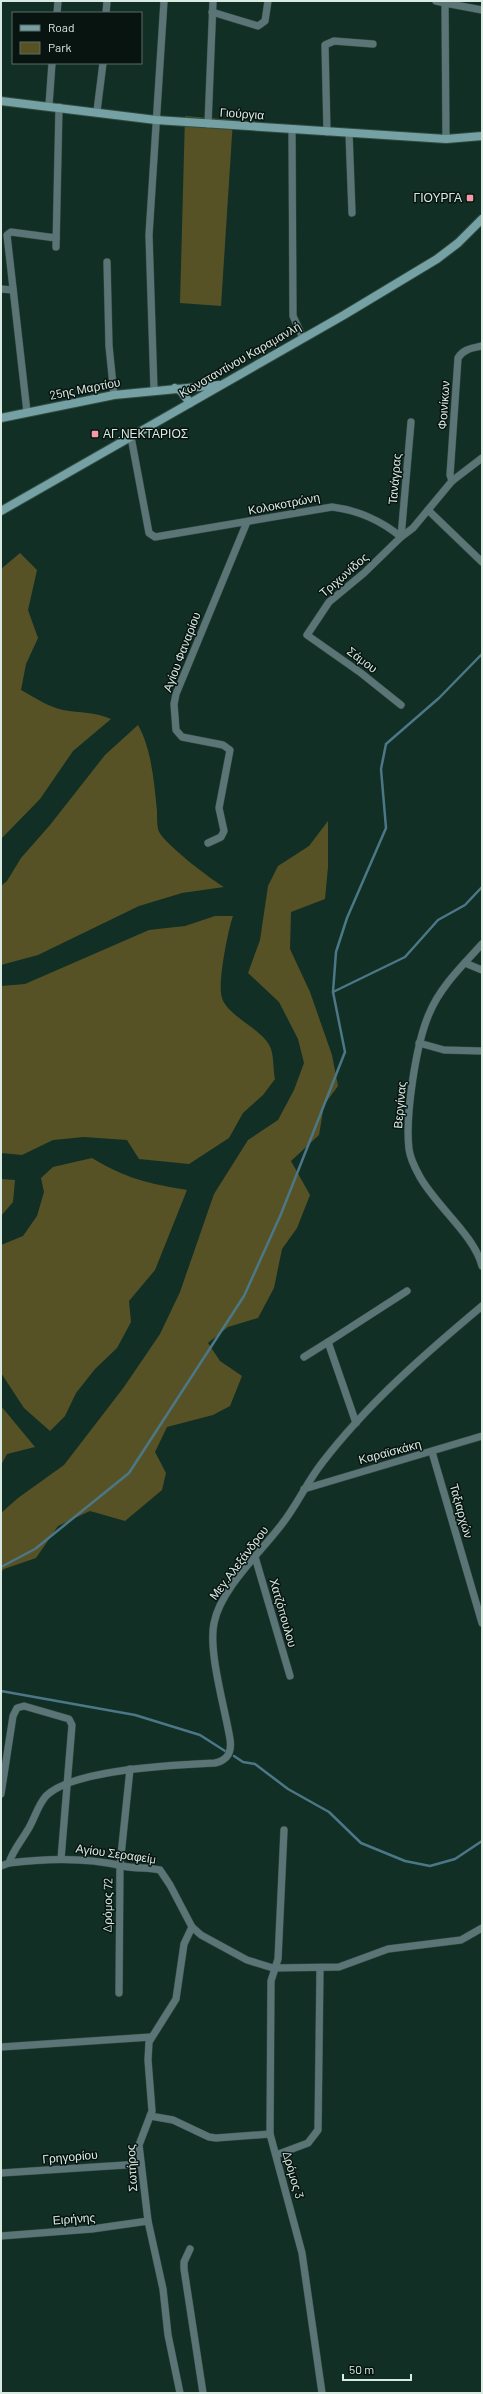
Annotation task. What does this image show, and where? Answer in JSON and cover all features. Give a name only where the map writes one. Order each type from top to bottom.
[{"type":"street","points":[[57,12],[58,1]]},
{"type":"street","points":[[106,12],[107,1]]},
{"type":"street","points":[[154,390],[149,234],[164,1]]},
{"type":"street","points":[[208,124],[213,1]]},
{"type":"street","points":[[212,12],[258,26],[265,21],[268,1]]},
{"type":"street","points":[[436,1],[482,10]]},
{"type":"street","points":[[445,3],[446,139]]},
{"type":"street","points":[[327,132],[325,46],[328,42],[334,41],[373,44]]},
{"type":"street","points":[[48,105],[52,64]]},
{"type":"street","points":[[97,111],[103,64]]},
{"type":"street","name":"Γιούργια","points":[[1,101],[97,111],[156,120],[208,124],[446,139],[482,136]]},
{"type":"street","points":[[56,248],[59,107]]},
{"type":"street","points":[[292,130],[293,316],[303,338]]},
{"type":"street","points":[[349,133],[352,213]]},
{"type":"street","name":"Κωνσταντίνου Καραμανλή","points":[[1,511],[303,338],[437,259],[458,243],[482,219]]},
{"type":"street","points":[[27,412],[7,235],[11,232],[56,238]]},
{"type":"street","points":[[107,262],[109,346],[114,395]]},
{"type":"street","points":[[1,289],[13,290]]},
{"type":"street","name":"Φοινίκων","points":[[452,481],[450,475],[458,358],[461,353],[466,350],[482,346]]},
{"type":"street","name":"25ης Μαρτίου","points":[[1,418],[114,395],[174,388],[221,385]]},
{"type":"street","points":[[174,388],[181,391],[190,403]]},
{"type":"street","name":"Τανάγρας","points":[[401,537],[411,422]]},
{"type":"street","name":"Κολοκοτρώνη","points":[[131,436],[151,536],[247,522],[332,506],[346,508],[362,514],[391,528],[401,537]]},
{"type":"street","points":[[401,537],[413,528],[452,481],[482,458]]},
{"type":"street","points":[[428,510],[482,562]]},
{"type":"street","name":"Αγίου Φαναρίου","points":[[208,842],[221,837],[224,831],[219,808],[230,750],[223,745],[182,737],[176,730],[174,704],[176,694],[247,522]]},
{"type":"street","name":"Τριχωνίδος","points":[[307,635],[328,602],[364,573],[401,537]]},
{"type":"street","name":"Σάμου","points":[[307,635],[361,673],[401,705]]},
{"type":"street","name":"Βεργίνας","points":[[482,944],[446,984],[429,1013],[419,1043],[409,1123],[408,1148],[420,1177],[440,1205],[475,1247],[482,1266]]},
{"type":"street","points":[[465,963],[482,970]]},
{"type":"street","points":[[419,1043],[444,1050],[482,1051]]},
{"type":"street","points":[[304,1357],[407,1291]]},
{"type":"street","name":"Μεγ.Αλεξάνδρου","points":[[9,1863],[13,1851],[28,1831],[42,1801],[51,1792],[67,1784],[130,1769],[215,1763],[224,1760],[230,1753],[230,1739],[215,1654],[213,1624],[219,1607],[255,1556],[284,1522],[303,1489],[323,1462],[356,1423],[399,1381],[482,1306]]},
{"type":"street","points":[[328,1342],[356,1423]]},
{"type":"street","name":"Καραϊσκάκη","points":[[303,1489],[373,1467],[432,1452],[482,1436]]},
{"type":"street","name":"Ταξιαρχών","points":[[432,1452],[482,1623]]},
{"type":"street","name":"Χατζόπουλου","points":[[255,1556],[290,1676]]},
{"type":"street","points":[[1,1794],[13,1716],[17,1708],[24,1706],[71,1721],[61,1859]]},
{"type":"street","name":"Δρόμος 72","points":[[118,1993],[120,1865],[130,1769]]},
{"type":"street","name":"Δρόμος 3","points":[[284,1830],[275,1965],[270,1981],[270,2134],[302,2253],[322,2393]]},
{"type":"street","name":"Αγίου Σεραφείμ","points":[[9,1863],[61,1859],[90,1859],[120,1865],[160,1870],[170,1885],[192,1927],[201,1935],[247,1960],[275,1965],[320,1968],[344,1966],[388,1950],[461,1940],[482,1928]]},
{"type":"street","points":[[1,1866],[9,1863]]},
{"type":"street","name":"Σωτήρος","points":[[180,2393],[168,2334],[160,2275],[148,2221],[139,2145],[152,2111],[148,2050],[151,2037],[176,1999],[184,1944],[192,1927]]},
{"type":"street","points":[[276,2155],[308,2142],[318,2130],[320,1968]]},
{"type":"street","points":[[1,2047],[151,2037]]},
{"type":"street","points":[[150,2116],[173,2120],[216,2138],[270,2134]]},
{"type":"street","name":"Γρηγορίου","points":[[1,2173],[141,2164]]},
{"type":"street","name":"Ειρήνης","points":[[1,2236],[92,2229],[148,2221]]},
{"type":"street","points":[[190,2249],[184,2262],[184,2269],[204,2393]]},
{"type":"green space","points":[[185,116],[233,120],[221,306],[180,303]]},
{"type":"green space","points":[[20,553],[37,570],[28,610],[38,638],[26,664],[21,690],[41,702],[57,709],[93,714],[111,719],[73,751],[40,799],[1,839],[1,569]]},
{"type":"green space","points":[[138,725],[143,735],[152,767],[158,829],[161,835],[187,860],[224,887],[182,893],[139,906],[38,955],[1,965],[1,886],[7,881],[21,858],[50,825],[105,755]]},
{"type":"green space","points":[[328,821],[328,867],[325,899],[291,912],[290,949],[310,992],[332,1055],[338,1086],[324,1105],[319,1135],[291,1161],[310,1195],[297,1228],[282,1249],[274,1288],[258,1318],[228,1327],[208,1343],[220,1361],[242,1376],[230,1406],[213,1415],[167,1427],[155,1452],[166,1473],[162,1490],[125,1521],[90,1511],[58,1526],[36,1558],[4,1569],[1,1572],[1,1513],[18,1498],[64,1465],[124,1387],[160,1334],[180,1292],[214,1194],[248,1140],[278,1120],[294,1090],[304,1063],[298,1039],[279,1002],[248,973],[260,940],[268,886],[278,866],[309,846]]},
{"type":"green space","points":[[215,916],[233,916],[228,933],[222,970],[222,998],[231,1011],[262,1036],[267,1042],[272,1053],[275,1079],[263,1095],[243,1113],[229,1138],[189,1164],[139,1159],[127,1140],[84,1137],[53,1140],[22,1155],[1,1153],[1,986],[25,984],[149,930],[185,926]]},
{"type":"green space","points":[[92,1158],[115,1171],[126,1175],[161,1185],[187,1190],[155,1270],[129,1301],[131,1322],[117,1348],[95,1369],[76,1393],[65,1416],[50,1431],[24,1408],[1,1373],[1,1245],[23,1236],[37,1216],[44,1192],[41,1178],[53,1167]]},
{"type":"green space","points":[[1,1179],[15,1180],[13,1202],[1,1216]]},
{"type":"green space","points":[[1,1406],[35,1447],[7,1454],[1,1465]]},
{"type":"waterway","points":[[1,1567],[35,1549],[129,1473],[244,1296],[281,1214],[345,1052],[333,992],[336,952],[347,918],[386,828],[381,769],[386,744],[439,698],[482,654]]},
{"type":"waterway","points":[[333,992],[405,957],[438,920],[465,905],[482,887]]},
{"type":"waterway","points":[[1,1691],[135,1715],[200,1735],[225,1751]]},
{"type":"waterway","points":[[234,1756],[243,1762],[255,1764],[288,1789],[329,1812],[361,1843],[405,1861],[430,1866],[455,1859],[482,1841]]},
{"type":"place","name":"ΓΙΟΥΡΓΑ","points":[[470,198]]},
{"type":"place","name":"ΑΓ.ΝΕΚΤΑΡΙΟΣ","points":[[95,434]]}]
